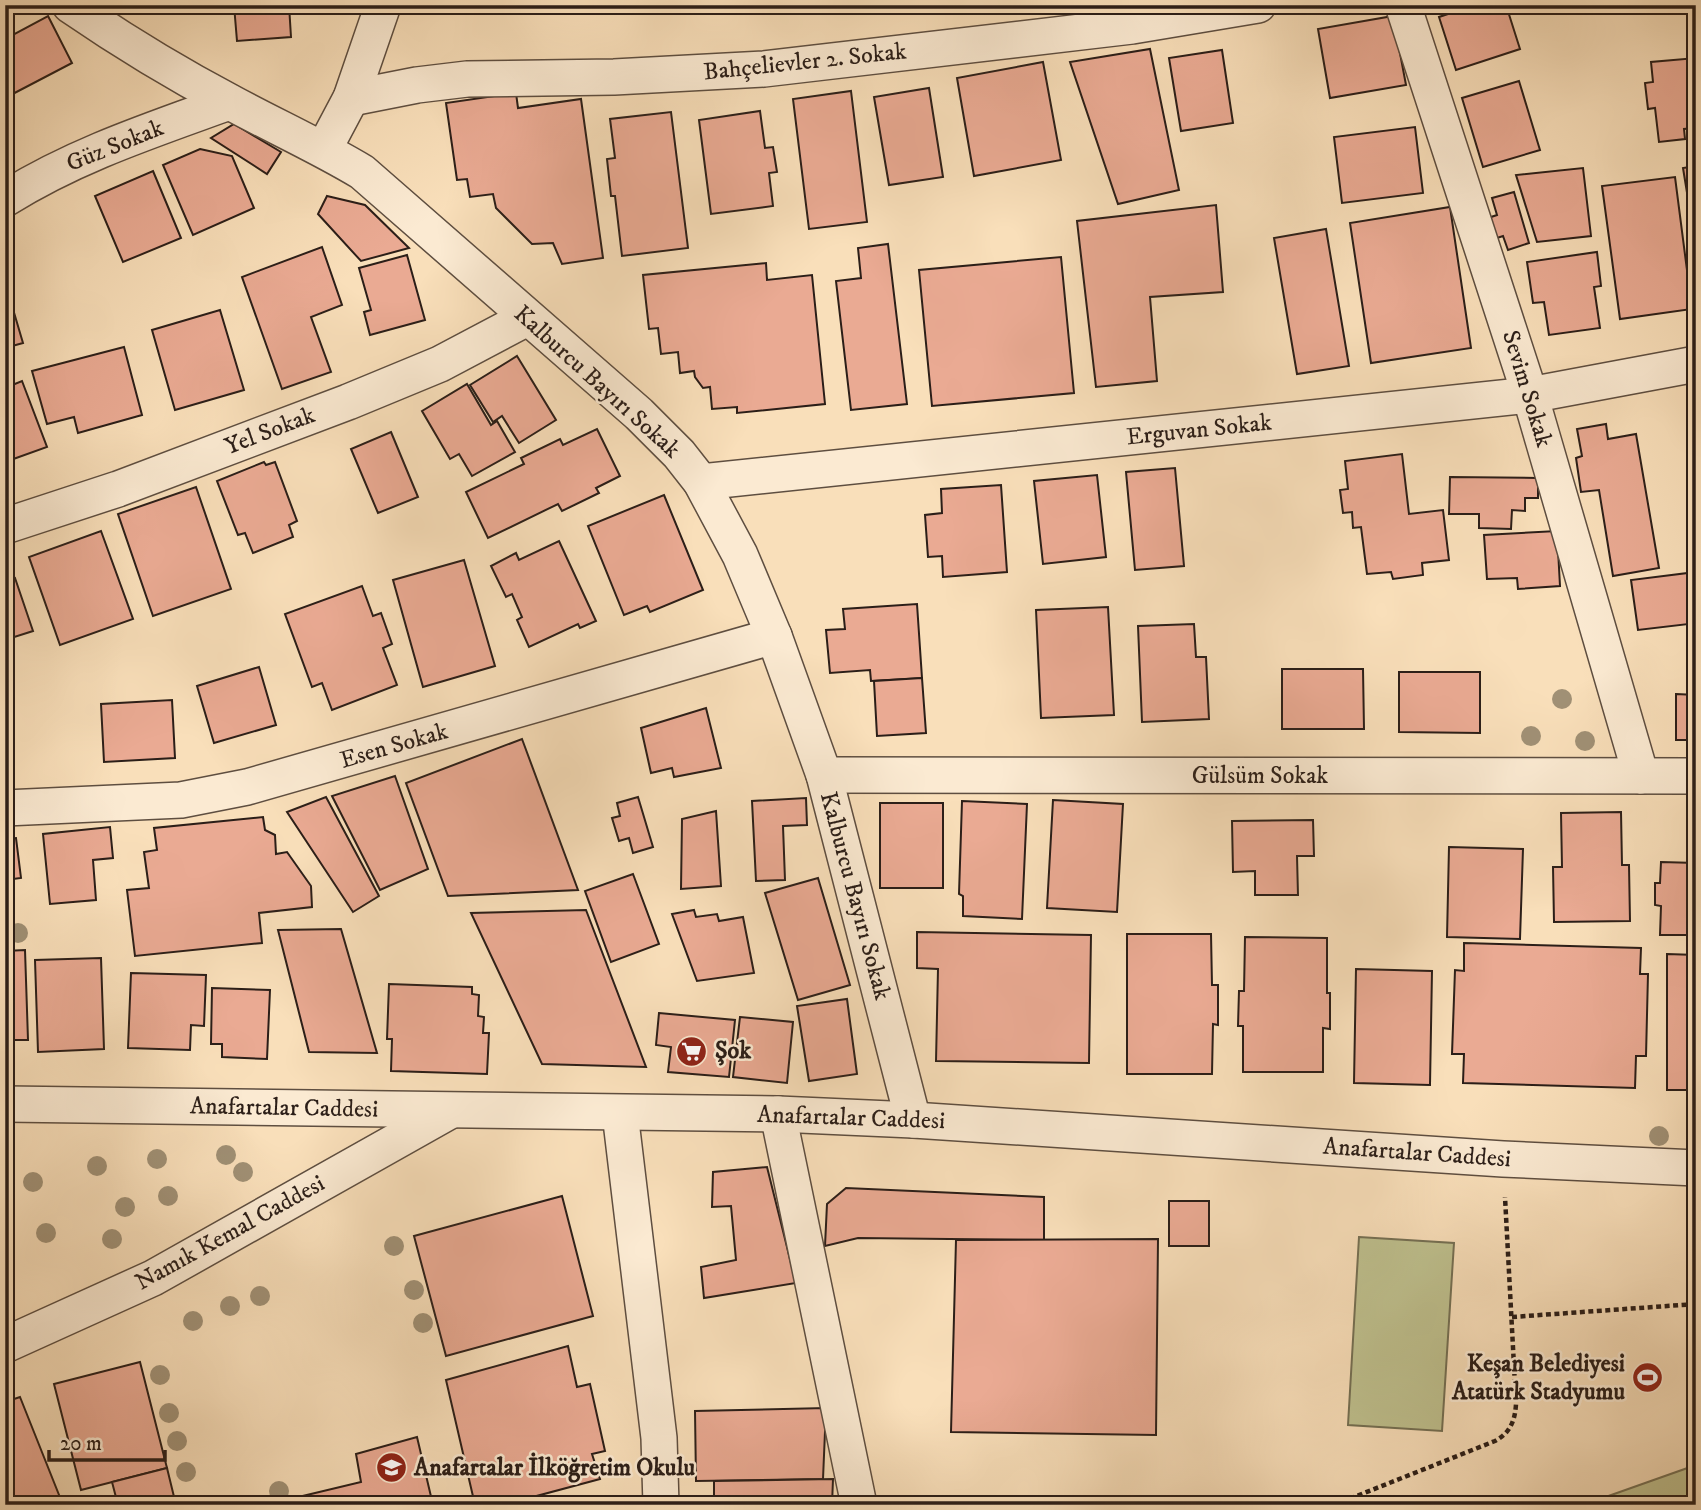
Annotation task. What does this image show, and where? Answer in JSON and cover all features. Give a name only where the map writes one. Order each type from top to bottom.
[{"type":"street","name":"Kalburcu Bayırı Sokak","points":[[70,5],[114,35],[229,102],[324,149],[362,172],[639,414],[679,454],[701,482],[740,555],[774,636],[824,775],[913,1120]]},
{"type":"street","points":[[324,149],[351,98],[383,5]]},
{"type":"street","name":"Bahçelievler 2. Sokak","points":[[351,98],[417,85],[467,79],[614,78],[764,69],[1132,26],[1258,5]]},
{"type":"street","name":"Sevim Sokak","points":[[1403,5],[1530,395],[1641,776]]},
{"type":"street","name":"Güz Sokak","points":[[5,199],[39,177],[116,143],[229,102]]},
{"type":"street","name":"Yel Sokak","points":[[5,526],[118,489],[348,402],[440,364],[527,318]]},
{"type":"street","name":"Erguvan Sokak","points":[[701,482],[1530,395],[1696,364]]},
{"type":"street","name":"Esen Sokak","points":[[5,808],[181,800],[247,787],[774,636]]},
{"type":"street","name":"Gülsüm Sokak","points":[[824,775],[1696,776]]},
{"type":"street","name":"Anafartalar Caddesi","points":[[5,1104],[778,1114],[913,1120],[1503,1159],[1696,1168]]},
{"type":"street","name":"Namık Kemal Caddesi","points":[[5,1345],[153,1278],[450,1111]]},
{"type":"street","points":[[620,1113],[659,1438],[661,1505]]},
{"type":"street","points":[[778,1114],[859,1505]]},
{"type":"path","points":[[1334,1505],[1505,1436],[1515,1417],[1503,1159]]},
{"type":"path","points":[[1511,1317],[1696,1304]]},
{"type":"green space","points":[[1359,1237],[1454,1243],[1442,1431],[1348,1425]]},
{"type":"green space","points":[[1696,1465],[1696,1505],[1583,1505]]},
{"type":"building","points":[[234,5],[289,5],[291,37],[237,41]]},
{"type":"building","points":[[1475,5],[1506,5],[1520,49],[1456,70],[1439,17]]},
{"type":"building","points":[[48,16],[72,63],[5,98],[5,39]]},
{"type":"building","points":[[1393,16],[1406,85],[1330,98],[1318,29]]},
{"type":"building","points":[[1150,49],[1179,190],[1118,204],[1070,62]]},
{"type":"building","points":[[1222,50],[1233,123],[1181,131],[1169,58]]},
{"type":"building","points":[[1696,58],[1696,128],[1684,129],[1685,139],[1659,142],[1655,108],[1648,109],[1645,83],[1653,82],[1651,62]]},
{"type":"building","points":[[1043,62],[1061,160],[974,176],[957,78]]},
{"type":"building","points":[[1519,81],[1540,150],[1483,167],[1462,98]]},
{"type":"building","points":[[929,88],[943,177],[889,185],[874,97]]},
{"type":"building","points":[[851,91],[867,222],[809,229],[793,99]]},
{"type":"building","points":[[516,93],[518,108],[581,99],[603,258],[562,264],[553,243],[532,244],[496,208],[493,194],[470,197],[467,179],[457,180],[446,103]]},
{"type":"building","points":[[760,111],[765,148],[773,147],[777,172],[769,173],[773,206],[711,214],[699,120]]},
{"type":"building","points":[[671,112],[688,248],[622,256],[615,196],[611,196],[607,159],[615,158],[610,119]]},
{"type":"building","points":[[234,124],[281,152],[267,174],[211,138]]},
{"type":"building","points":[[1415,127],[1423,193],[1342,203],[1334,137]]},
{"type":"building","points":[[200,149],[232,156],[254,208],[193,235],[163,165]]},
{"type":"building","points":[[1696,166],[1696,248],[1683,168]]},
{"type":"building","points":[[1583,168],[1591,236],[1537,242],[1516,175]]},
{"type":"building","points":[[153,171],[181,238],[123,262],[95,196]]},
{"type":"building","points":[[1675,177],[1692,309],[1620,319],[1602,186]]},
{"type":"building","points":[[1514,192],[1529,243],[1508,250],[1503,236],[1491,240],[1485,219],[1497,215],[1492,198]]},
{"type":"building","points":[[327,196],[365,205],[409,248],[361,261],[318,214]]},
{"type":"building","points":[[1216,205],[1223,292],[1150,297],[1157,381],[1096,387],[1077,221]]},
{"type":"building","points":[[1450,207],[1471,348],[1371,363],[1350,223]]},
{"type":"building","points":[[1326,229],[1349,366],[1297,374],[1274,238]]},
{"type":"building","points":[[888,244],[907,404],[851,410],[836,281],[861,278],[858,248]]},
{"type":"building","points":[[322,247],[342,305],[311,317],[331,372],[282,389],[242,277]]},
{"type":"building","points":[[1597,252],[1601,286],[1594,287],[1600,328],[1549,335],[1544,302],[1533,303],[1527,262]]},
{"type":"building","points":[[407,255],[425,320],[370,335],[364,312],[371,310],[359,268]]},
{"type":"building","points":[[1061,257],[1074,393],[932,406],[919,270]]},
{"type":"building","points":[[766,263],[767,280],[812,275],[825,404],[737,413],[737,407],[712,409],[710,387],[703,388],[694,371],[680,373],[678,352],[661,354],[658,328],[649,329],[643,275]]},
{"type":"building","points":[[5,282],[23,343],[5,348]]},
{"type":"building","points":[[220,310],[244,390],[175,410],[152,330]]},
{"type":"building","points":[[124,347],[142,415],[78,433],[74,417],[47,424],[32,371]]},
{"type":"building","points":[[517,356],[556,420],[519,443],[502,416],[493,422],[470,385]]},
{"type":"building","points":[[22,381],[47,447],[5,462],[5,388]]},
{"type":"building","points":[[467,384],[491,425],[497,421],[515,452],[472,476],[459,454],[450,459],[422,411]]},
{"type":"building","points":[[1606,424],[1608,439],[1636,434],[1659,568],[1613,576],[1599,490],[1581,492],[1576,458],[1582,456],[1577,429]]},
{"type":"building","points":[[597,429],[620,476],[596,488],[599,493],[562,511],[558,504],[488,538],[466,492],[524,464],[521,458],[560,439],[563,445]]},
{"type":"building","points":[[391,432],[418,497],[378,513],[351,449]]},
{"type":"building","points":[[1402,454],[1409,514],[1443,510],[1449,560],[1422,563],[1423,575],[1393,579],[1391,572],[1367,574],[1361,527],[1353,528],[1352,512],[1343,513],[1340,490],[1348,489],[1345,461]]},
{"type":"building","points":[[264,462],[266,465],[275,462],[297,521],[289,525],[293,537],[253,553],[245,533],[238,535],[217,481]]},
{"type":"building","points":[[1175,468],[1184,566],[1135,570],[1126,472]]},
{"type":"building","points":[[1097,475],[1106,557],[1043,564],[1034,481]]},
{"type":"building","points":[[1450,477],[1538,478],[1538,498],[1525,498],[1525,511],[1512,510],[1511,529],[1479,528],[1479,514],[1449,514]]},
{"type":"building","points":[[1001,485],[1007,572],[943,577],[942,556],[928,557],[925,515],[942,513],[941,489]]},
{"type":"building","points":[[196,487],[231,589],[153,616],[118,514]]},
{"type":"building","points":[[664,495],[703,590],[650,612],[647,606],[624,615],[588,526]]},
{"type":"building","points":[[101,531],[133,619],[60,645],[29,557]]},
{"type":"building","points":[[1557,531],[1560,586],[1518,589],[1517,578],[1487,579],[1484,535]]},
{"type":"building","points":[[559,541],[596,621],[580,628],[578,624],[529,647],[517,620],[522,617],[512,594],[506,597],[491,566],[516,553],[519,560]]},
{"type":"building","points":[[464,560],[495,666],[423,687],[393,580]]},
{"type":"building","points":[[1696,572],[1696,638],[1690,639],[1688,624],[1638,630],[1631,580]]},
{"type":"building","points":[[15,578],[33,631],[5,640],[5,581]]},
{"type":"building","points":[[362,586],[373,616],[381,613],[392,644],[383,648],[397,685],[332,710],[322,683],[312,687],[285,614]]},
{"type":"building","points":[[917,604],[922,678],[871,681],[870,670],[830,673],[826,630],[845,629],[843,609]]},
{"type":"building","points":[[1108,607],[1114,715],[1041,718],[1036,610]]},
{"type":"building","points":[[1194,624],[1196,657],[1206,657],[1209,719],[1142,722],[1138,626]]},
{"type":"building","points":[[259,667],[276,725],[214,743],[197,686]]},
{"type":"building","points":[[1282,669],[1363,669],[1364,729],[1282,729]]},
{"type":"building","points":[[1399,672],[1480,672],[1480,733],[1399,732]]},
{"type":"building","points":[[922,678],[926,733],[877,736],[874,681]]},
{"type":"building","points":[[1676,694],[1696,695],[1696,725],[1689,725],[1689,740],[1676,740]]},
{"type":"building","points":[[172,700],[175,758],[104,762],[101,704]]},
{"type":"building","points":[[706,708],[721,768],[674,777],[672,768],[651,773],[641,728]]},
{"type":"building","points":[[522,739],[578,890],[448,896],[406,783]]},
{"type":"building","points":[[395,776],[428,869],[380,890],[332,796]]},
{"type":"building","points":[[326,797],[379,896],[353,912],[287,812]]},
{"type":"building","points":[[638,797],[653,847],[633,853],[629,838],[619,841],[612,818],[620,816],[617,803]]},
{"type":"building","points":[[806,798],[807,825],[783,826],[785,880],[756,881],[752,801]]},
{"type":"building","points":[[1053,800],[1123,804],[1117,912],[1047,908]]},
{"type":"building","points":[[962,801],[1027,804],[1022,919],[963,916],[963,896],[959,894]]},
{"type":"building","points":[[880,803],[943,803],[943,888],[880,888]]},
{"type":"building","points":[[716,811],[721,886],[681,889],[682,819]]},
{"type":"building","points":[[1621,812],[1622,865],[1629,865],[1630,921],[1554,922],[1553,867],[1562,867],[1561,813]]},
{"type":"building","points":[[263,817],[265,830],[275,835],[276,854],[287,852],[311,886],[312,907],[259,913],[262,943],[135,956],[127,890],[149,888],[144,852],[157,850],[154,828]]},
{"type":"building","points":[[1313,820],[1314,856],[1297,856],[1298,895],[1255,895],[1255,871],[1233,872],[1232,821]]},
{"type":"building","points":[[110,827],[113,858],[93,860],[96,900],[50,904],[43,834]]},
{"type":"building","points":[[16,838],[21,878],[5,880],[5,839]]},
{"type":"building","points":[[1449,847],[1523,849],[1520,939],[1447,937]]},
{"type":"building","points":[[1661,862],[1696,863],[1696,935],[1660,935],[1661,906],[1655,905],[1655,883],[1660,883]]},
{"type":"building","points":[[633,874],[659,944],[611,962],[585,891]]},
{"type":"building","points":[[818,878],[850,985],[798,1000],[765,893]]},
{"type":"building","points":[[586,910],[646,1067],[542,1064],[471,913]]},
{"type":"building","points":[[694,910],[696,917],[717,914],[719,921],[743,917],[754,973],[697,981],[672,914]]},
{"type":"building","points":[[341,929],[377,1053],[309,1052],[278,930]]},
{"type":"building","points":[[917,932],[1091,935],[1089,1063],[936,1061],[938,969],[917,968]]},
{"type":"building","points":[[1127,934],[1211,934],[1212,985],[1218,985],[1218,1025],[1213,1024],[1212,1074],[1127,1074]]},
{"type":"building","points":[[1245,937],[1327,938],[1330,1029],[1323,1028],[1323,1072],[1243,1072],[1243,1026],[1238,1026],[1239,991],[1244,991]]},
{"type":"building","points":[[1464,943],[1641,948],[1640,974],[1648,974],[1646,1056],[1636,1056],[1635,1088],[1463,1083],[1464,1054],[1452,1054],[1455,970],[1464,971]]},
{"type":"building","points":[[25,950],[28,1040],[5,1040],[5,951]]},
{"type":"building","points":[[1667,954],[1696,955],[1696,1090],[1667,1090]]},
{"type":"building","points":[[101,958],[104,1049],[38,1052],[35,960]]},
{"type":"building","points":[[1356,969],[1432,971],[1430,1085],[1354,1083]]},
{"type":"building","points":[[131,973],[206,975],[204,1026],[191,1025],[190,1050],[128,1048]]},
{"type":"building","points":[[389,984],[472,987],[472,994],[479,995],[478,1016],[484,1017],[483,1033],[489,1033],[487,1074],[391,1071],[392,1039],[387,1039]]},
{"type":"building","points":[[212,988],[270,990],[267,1059],[222,1057],[222,1044],[211,1044]]},
{"type":"building","points":[[847,999],[857,1074],[809,1081],[797,1006]]},
{"type":"building","points":[[659,1013],[735,1020],[729,1077],[668,1072],[671,1047],[656,1045]]},
{"type":"building","points":[[740,1017],[793,1022],[787,1083],[733,1077]]},
{"type":"building","points":[[767,1167],[796,1283],[704,1298],[701,1267],[736,1260],[731,1206],[712,1207],[713,1172]]},
{"type":"building","points":[[846,1188],[1044,1197],[1044,1240],[858,1238],[825,1246],[827,1204]]},
{"type":"building","points":[[562,1196],[593,1316],[446,1356],[414,1236]]},
{"type":"building","points":[[1169,1201],[1209,1201],[1209,1246],[1169,1246]]},
{"type":"building","points":[[1158,1239],[1156,1435],[951,1432],[956,1240]]},
{"type":"building","points":[[568,1346],[577,1387],[590,1384],[605,1451],[592,1454],[600,1479],[503,1505],[475,1505],[446,1380]]},
{"type":"building","points":[[140,1362],[167,1468],[81,1490],[54,1384]]},
{"type":"building","points":[[20,1397],[63,1505],[5,1505],[5,1402]]},
{"type":"building","points":[[826,1408],[823,1479],[696,1481],[695,1411]]},
{"type":"building","name":"Anafartalar İlköğretim Okulu","points":[[417,1437],[433,1505],[265,1505],[361,1482],[356,1454]]},
{"type":"building","points":[[167,1468],[176,1505],[118,1505],[112,1482]]},
{"type":"building","points":[[833,1479],[832,1505],[714,1505],[714,1481]]},
{"type":"place","name":"Şok","points":[[692,1051]]},
{"type":"place","name":"Keşan Belediyesi Atatürk Stadyumu","points":[[1648,1378]]},
{"type":"place","name":"Anafartalar İlköğretim Okulu","points":[[391,1468]]}]
